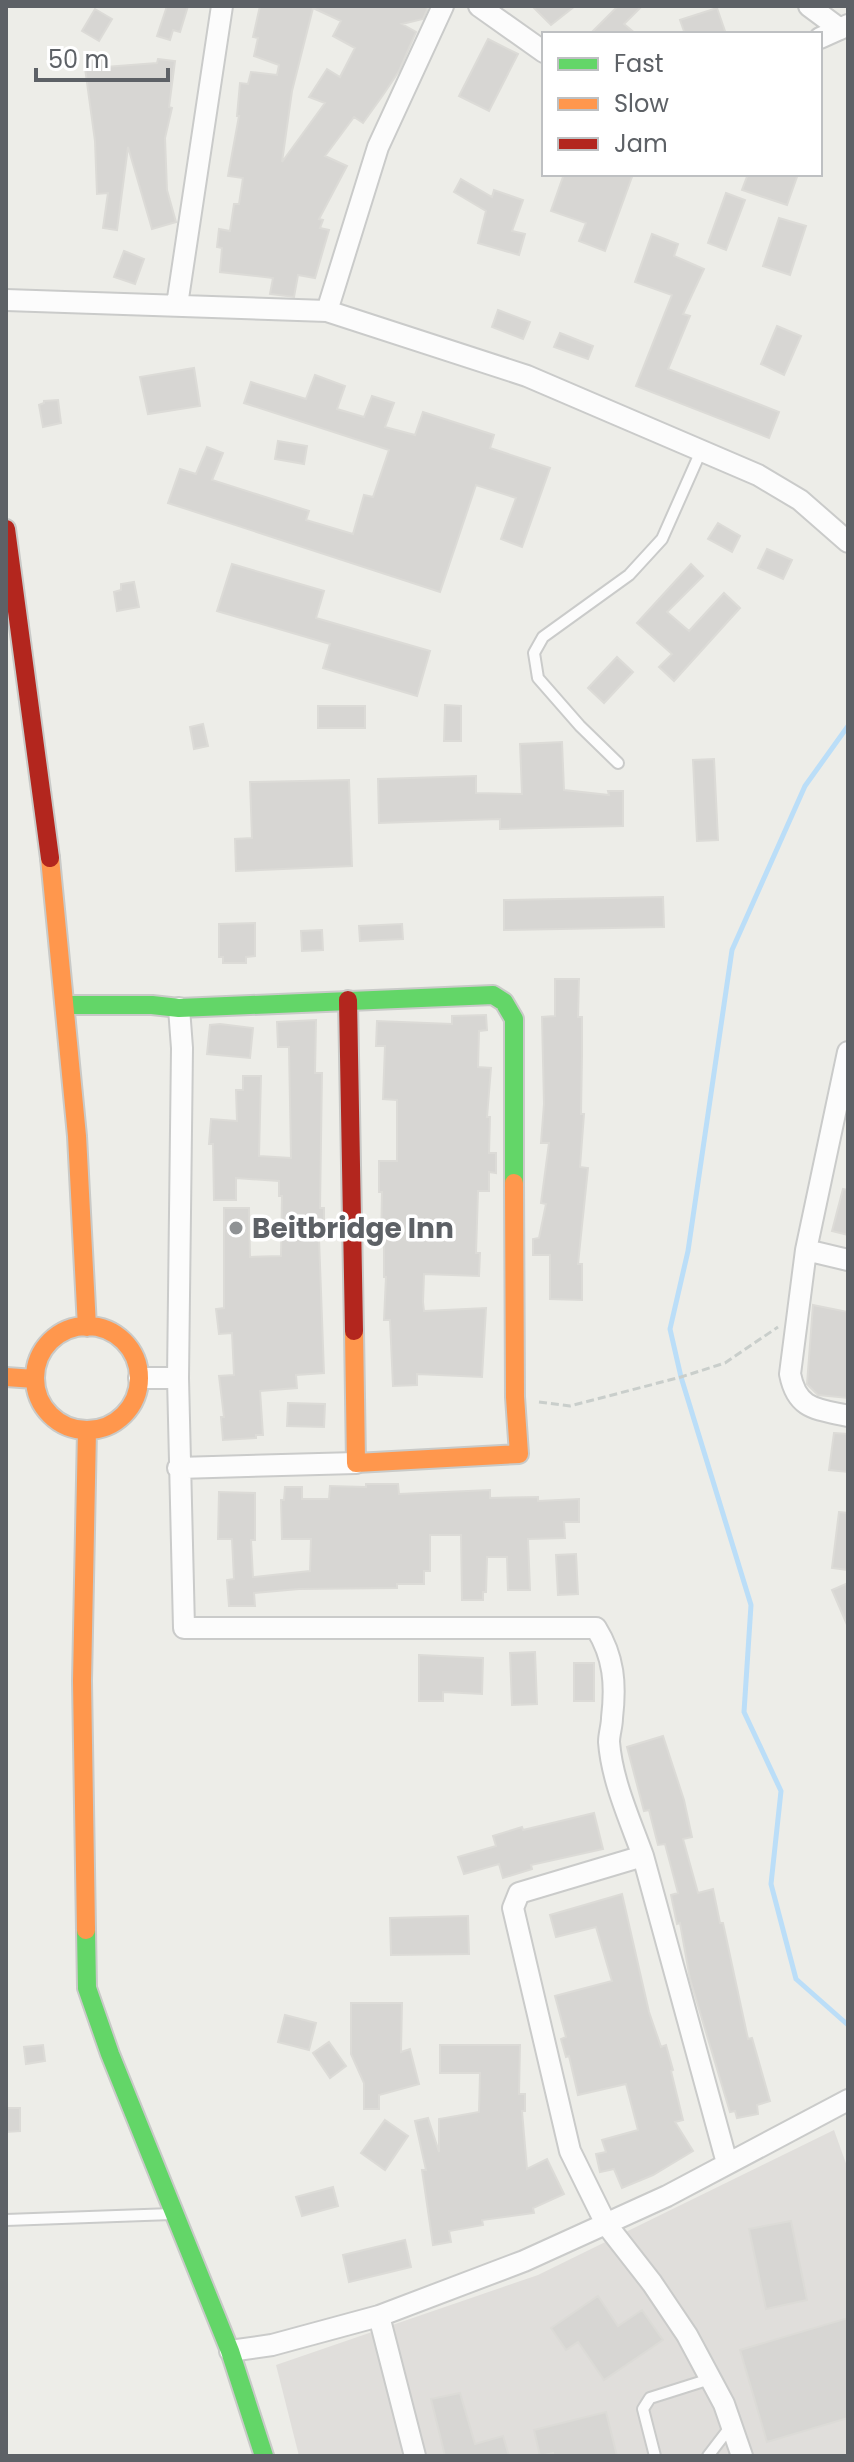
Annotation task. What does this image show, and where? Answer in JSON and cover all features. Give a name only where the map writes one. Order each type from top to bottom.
[{"type":"street","points":[[177,305],[222,6]]},
{"type":"street","points":[[327,311],[378,147],[443,6]]},
{"type":"street","points":[[479,6],[542,51]]},
{"type":"street","points":[[809,6],[844,27]]},
{"type":"street","points":[[822,37],[844,27]]},
{"type":"street","points":[[6,300],[327,311],[527,376],[758,475],[800,500],[848,542]]},
{"type":"street","points":[[6,529],[42,784],[67,1005],[86,1246],[87,1327]]},
{"type":"street","points":[[67,1005],[179,1008],[493,995],[504,1002],[514,1019],[515,1397],[519,1454],[178,1468]]},
{"type":"street","points":[[348,1000],[356,1463]]},
{"type":"street","points":[[179,1008],[182,1064],[178,1468],[184,1628],[596,1628],[608,1647],[613,1669],[614,1696],[609,1741],[615,1771],[643,1856],[727,2163]]},
{"type":"street","points":[[848,1052],[806,1250],[790,1374],[793,1389],[800,1400],[813,1409],[848,1416]]},
{"type":"street","points":[[806,1250],[848,1260]]},
{"type":"street","points":[[87,1327],[109,1332],[127,1346],[138,1367],[139,1378],[134,1401],[119,1419],[109,1425],[87,1430],[75,1429],[54,1419],[40,1401],[35,1379],[36,1367],[46,1346],[64,1332],[87,1327]]},
{"type":"street","points":[[6,1377],[35,1379]]},
{"type":"street","points":[[139,1378],[178,1378]]},
{"type":"street","points":[[87,1430],[82,1681],[87,1988],[110,2054],[230,2351],[264,2456]]},
{"type":"street","points":[[643,1856],[524,1890],[514,1900],[513,1908],[570,2151],[606,2224],[687,2335],[732,2426],[742,2456]]},
{"type":"street","points":[[230,2351],[272,2345],[379,2316],[524,2261],[667,2196],[848,2100]]},
{"type":"street","points":[[379,2316],[415,2456]]},
{"type":"lane","points":[[618,763],[538,678],[534,653],[543,637],[629,575],[662,539],[701,451]]},
{"type":"lane","points":[[6,2220],[175,2214]]},
{"type":"lane","points":[[655,2456],[643,2409],[645,2403],[650,2398],[710,2379]]},
{"type":"lane","points":[[708,2456],[732,2426]]},
{"type":"path","points":[[515,1397],[570,1406],[681,1377],[738,1356],[798,1314]]},
{"type":"shaded area","points":[[834,2130],[848,2169],[848,2456],[299,2456],[276,2365],[538,2275]]},
{"type":"building","points":[[167,6],[188,6],[180,32],[173,30],[170,40],[157,36]]},
{"type":"building","points":[[260,6],[426,6],[427,10],[423,19],[402,24],[416,32],[399,71],[383,95],[363,123],[354,117],[325,156],[347,166],[319,219],[323,220],[320,228],[329,230],[315,278],[298,275],[294,297],[270,294],[273,278],[220,272],[222,248],[217,247],[219,229],[230,231],[234,204],[239,204],[243,178],[228,176],[239,116],[240,83],[248,84],[251,72],[277,75],[279,65],[254,56],[258,38],[253,37]],"holes":[[[313,8],[341,21],[333,36],[355,48],[340,77],[327,69],[309,97],[325,103],[282,162],[292,91]]]},
{"type":"building","points":[[532,6],[575,6],[551,25]]},
{"type":"building","points":[[618,6],[642,6],[624,24],[634,32],[592,32]]},
{"type":"building","points":[[717,8],[725,32],[684,32],[680,20]]},
{"type":"building","points":[[95,9],[112,19],[99,41],[82,31]]},
{"type":"building","points":[[488,39],[518,54],[489,111],[459,96]]},
{"type":"building","points":[[158,59],[175,61],[169,107],[172,108],[165,138],[167,190],[176,222],[152,229],[128,147],[117,230],[103,228],[108,193],[97,194],[95,141],[85,68],[89,68],[89,61],[105,60],[105,67],[157,63]]},
{"type":"building","points":[[563,176],[632,176],[605,251],[579,241],[586,223],[551,211]]},
{"type":"building","points":[[747,176],[797,176],[787,205],[742,190]]},
{"type":"building","points":[[461,179],[492,197],[494,190],[523,200],[512,231],[525,234],[519,255],[478,243],[486,211],[454,192]]},
{"type":"building","points":[[726,193],[745,200],[726,250],[708,243]]},
{"type":"building","points":[[779,218],[806,226],[790,275],[763,266]]},
{"type":"building","points":[[652,234],[678,244],[674,256],[704,269],[683,314],[690,316],[668,369],[779,412],[769,438],[636,386],[672,295],[635,282]]},
{"type":"building","points":[[124,251],[144,259],[135,284],[114,277]]},
{"type":"building","points":[[498,310],[530,322],[523,339],[492,327]]},
{"type":"building","points":[[777,326],[801,336],[784,375],[761,364]]},
{"type":"building","points":[[560,333],[593,346],[588,359],[554,347]]},
{"type":"building","points":[[194,368],[200,406],[148,414],[140,377]]},
{"type":"building","points":[[315,375],[345,386],[337,409],[364,417],[372,396],[394,403],[385,427],[415,435],[423,412],[494,435],[490,448],[550,468],[522,547],[501,539],[516,498],[476,485],[440,592],[168,503],[180,469],[196,474],[207,447],[223,453],[212,480],[309,511],[306,520],[353,534],[364,495],[373,497],[389,450],[244,403],[251,382],[306,399]]},
{"type":"building","points":[[58,400],[61,423],[43,427],[39,405],[44,401]]},
{"type":"building","points":[[278,441],[307,446],[304,464],[275,459]]},
{"type":"building","points":[[718,523],[740,536],[732,552],[708,539]]},
{"type":"building","points":[[767,549],[792,560],[783,579],[758,568]]},
{"type":"building","points":[[232,564],[324,591],[316,618],[430,651],[417,696],[323,668],[330,644],[217,611]]},
{"type":"building","points":[[691,564],[703,576],[667,612],[689,631],[724,593],[740,608],[674,681],[659,667],[672,654],[637,623]]},
{"type":"building","points":[[134,582],[139,607],[117,611],[114,592],[121,590],[121,584]]},
{"type":"building","points":[[617,657],[633,672],[604,703],[588,688]]},
{"type":"building","points":[[445,705],[461,706],[461,741],[444,741]]},
{"type":"building","points":[[318,706],[365,706],[365,728],[318,728]]},
{"type":"building","points":[[203,724],[208,746],[194,749],[190,727]]},
{"type":"building","points":[[562,742],[564,790],[609,795],[608,791],[623,791],[623,826],[500,829],[500,819],[379,823],[378,779],[476,776],[476,793],[522,794],[520,744]]},
{"type":"building","points":[[714,759],[718,840],[697,841],[693,760]]},
{"type":"building","points":[[349,780],[352,866],[236,871],[235,839],[252,838],[250,782]]},
{"type":"building","points":[[663,897],[664,927],[504,930],[504,900]]},
{"type":"building","points":[[255,923],[255,956],[246,957],[246,963],[223,963],[223,957],[219,957],[219,924]]},
{"type":"building","points":[[402,924],[403,939],[360,941],[359,926]]},
{"type":"building","points":[[322,930],[323,950],[302,951],[301,931]]},
{"type":"building","points":[[555,979],[579,979],[578,1017],[582,1017],[581,1114],[584,1114],[580,1167],[588,1168],[578,1264],[582,1264],[582,1300],[550,1299],[550,1255],[533,1255],[533,1239],[539,1238],[546,1204],[541,1203],[549,1143],[541,1143],[544,1104],[542,1017],[555,1016]]},
{"type":"building","points":[[486,1015],[487,1030],[479,1031],[478,1067],[491,1068],[487,1117],[490,1117],[489,1153],[496,1153],[496,1173],[489,1172],[489,1191],[478,1191],[476,1253],[480,1253],[479,1276],[424,1274],[423,1302],[424,1311],[486,1308],[482,1377],[417,1374],[417,1385],[393,1386],[390,1320],[384,1320],[386,1277],[384,1245],[381,1245],[379,1161],[397,1161],[397,1100],[383,1099],[385,1046],[376,1046],[377,1021],[452,1024],[452,1016]]},
{"type":"building","points":[[316,1020],[315,1073],[322,1073],[320,1208],[324,1208],[324,1239],[319,1238],[324,1373],[296,1375],[297,1388],[260,1391],[263,1435],[223,1440],[221,1417],[224,1417],[219,1376],[234,1375],[232,1333],[219,1334],[216,1309],[224,1308],[224,1208],[249,1208],[250,1257],[281,1256],[282,1196],[279,1196],[279,1181],[236,1178],[236,1200],[214,1200],[213,1144],[209,1144],[211,1119],[237,1121],[236,1090],[243,1090],[243,1076],[261,1076],[259,1156],[291,1158],[289,1047],[278,1047],[277,1022]]},
{"type":"building","points":[[210,1025],[253,1028],[250,1058],[207,1054]]},
{"type":"building","points":[[843,1189],[848,1190],[848,1235],[832,1231]]},
{"type":"building","points":[[813,1305],[848,1312],[848,1398],[818,1395],[807,1384]]},
{"type":"building","points":[[288,1403],[325,1404],[324,1427],[287,1426]]},
{"type":"building","points":[[834,1433],[848,1434],[848,1472],[829,1470]]},
{"type":"building","points":[[366,1484],[398,1484],[399,1494],[490,1490],[490,1498],[538,1497],[538,1501],[579,1499],[579,1522],[564,1522],[565,1538],[528,1539],[530,1590],[508,1590],[507,1557],[487,1557],[483,1600],[462,1600],[461,1535],[430,1535],[430,1571],[424,1571],[424,1584],[397,1584],[397,1588],[299,1589],[254,1593],[255,1606],[229,1606],[227,1580],[234,1579],[232,1539],[218,1539],[219,1492],[255,1493],[255,1540],[251,1540],[253,1577],[310,1571],[311,1539],[282,1539],[281,1500],[284,1500],[285,1487],[302,1487],[302,1499],[329,1499],[330,1486],[366,1487]]},
{"type":"building","points":[[839,1512],[848,1513],[848,1570],[832,1568]]},
{"type":"building","points":[[576,1554],[578,1594],[558,1595],[556,1555]]},
{"type":"building","points":[[848,1583],[848,1627],[832,1590]]},
{"type":"building","points":[[535,1652],[537,1704],[512,1705],[510,1653]]},
{"type":"building","points":[[419,1655],[483,1658],[482,1694],[443,1692],[443,1701],[419,1701]]},
{"type":"building","points":[[574,1663],[594,1663],[594,1701],[574,1701]]},
{"type":"building","points":[[663,1736],[684,1800],[692,1837],[683,1839],[698,1893],[713,1889],[748,2039],[752,2038],[770,2101],[757,2105],[758,2114],[737,2118],[735,2111],[730,2112],[690,1979],[680,1923],[677,1924],[671,1895],[678,1893],[665,1844],[658,1845],[649,1810],[644,1811],[627,1747]]},
{"type":"building","points":[[594,1813],[603,1849],[531,1865],[532,1869],[503,1878],[499,1864],[464,1874],[458,1857],[496,1846],[493,1836]]},
{"type":"building","points":[[622,1894],[649,2012],[661,2047],[666,2045],[673,2070],[683,2120],[675,2122],[693,2151],[653,2175],[622,2188],[614,2169],[600,2172],[596,2154],[606,2152],[602,2140],[638,2130],[626,2084],[578,2095],[569,2056],[566,2057],[561,2039],[566,2037],[555,1996],[612,1981],[596,1927],[556,1937],[550,1915]]},
{"type":"building","points":[[468,1916],[469,1954],[391,1955],[390,1918]]},
{"type":"building","points":[[351,2003],[402,2003],[401,2052],[410,2049],[419,2084],[379,2095],[379,2109],[364,2109],[364,2083],[351,2054]]},
{"type":"building","points":[[285,2015],[316,2023],[309,2050],[278,2042]]},
{"type":"building","points":[[329,2042],[346,2066],[330,2078],[313,2053]]},
{"type":"building","points":[[43,2045],[45,2061],[26,2064],[24,2047]]},
{"type":"building","points":[[440,2045],[520,2045],[519,2094],[525,2094],[525,2111],[522,2111],[527,2169],[547,2159],[564,2194],[533,2208],[534,2213],[482,2220],[483,2225],[449,2231],[451,2242],[433,2245],[422,2170],[426,2170],[415,2121],[428,2118],[439,2152],[439,2119],[479,2112],[480,2073],[440,2073]]},
{"type":"building","points":[[6,2108],[20,2108],[20,2131],[6,2132]]},
{"type":"building","points":[[385,2120],[408,2136],[385,2170],[361,2153]]},
{"type":"building","points":[[333,2187],[338,2206],[302,2216],[296,2197]]},
{"type":"building","points":[[791,2221],[807,2300],[766,2309],[749,2229]]},
{"type":"building","points":[[405,2240],[411,2267],[349,2282],[343,2255]]},
{"type":"building","points":[[598,2296],[618,2326],[642,2310],[663,2340],[604,2380],[578,2342],[566,2350],[551,2328]]},
{"type":"building","points":[[848,2318],[848,2418],[767,2442],[740,2350]]},
{"type":"building","points":[[460,2393],[475,2444],[503,2436],[509,2456],[445,2456],[431,2399]]},
{"type":"building","points":[[606,2412],[617,2456],[553,2456],[553,2453],[540,2456],[534,2430]]},
{"type":"waterway","points":[[848,726],[805,786],[732,950],[688,1251],[670,1329],[681,1377],[751,1605],[744,1712],[781,1791],[771,1884],[796,1979],[848,2025]]},
{"type":"traffic: fast","points":[[67,1005],[179,1008],[493,995],[504,1002],[514,1019],[514,1183]]},
{"type":"traffic: fast","points":[[86,1930],[87,1988],[110,2054],[230,2351],[264,2456]]},
{"type":"traffic: slow","points":[[50,858],[77,1136],[87,1327]]},
{"type":"traffic: slow","points":[[354,1331],[356,1463],[519,1454],[515,1397],[514,1183]]},
{"type":"traffic: slow","points":[[87,1326],[107,1330],[124,1341],[135,1358],[139,1378],[135,1398],[124,1415],[107,1426],[87,1430],[67,1426],[50,1415],[39,1398],[35,1378],[39,1358],[50,1341],[67,1330],[87,1326]]},
{"type":"traffic: slow","points":[[6,1377],[35,1379]]},
{"type":"traffic: slow","points":[[86,1930],[82,1681],[87,1430]]},
{"type":"traffic: jam","points":[[6,529],[50,858]]},
{"type":"traffic: jam","points":[[348,1000],[354,1331]]},
{"type":"place","name":"Beitbridge Inn","points":[[236,1228]]}]
